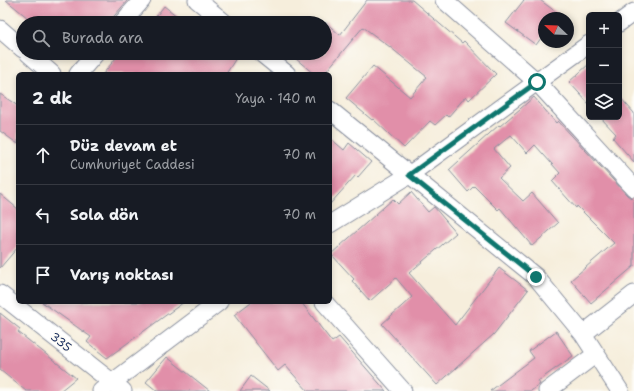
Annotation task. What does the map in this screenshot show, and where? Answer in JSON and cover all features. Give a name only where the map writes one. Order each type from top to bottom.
[{"type":"street","points":[[128,16],[142,0]]},
{"type":"street","points":[[197,0],[216,16]]},
{"type":"street","points":[[444,0],[537,82],[634,188]]},
{"type":"street","points":[[622,21],[634,12]]},
{"type":"street","points":[[0,29],[16,43]]},
{"type":"street","points":[[332,223],[409,175],[586,46]]},
{"type":"street","points":[[36,60],[50,72]]},
{"type":"street","points":[[80,72],[90,60]]},
{"type":"street","points":[[270,60],[285,72]]},
{"type":"street","points":[[332,112],[536,277],[584,334],[620,391]]},
{"type":"street","name":"335","points":[[0,294],[112,388]]},
{"type":"street","points":[[584,334],[634,294]]},
{"type":"street","points":[[112,388],[217,304]]},
{"type":"street","points":[[326,304],[404,391]]},
{"type":"street","points":[[547,391],[596,354]]},
{"type":"building","points":[[6,0],[128,0],[114,16],[25,16]]},
{"type":"building","points":[[367,0],[412,0],[462,43],[464,41],[496,74],[469,100],[466,96],[448,117],[446,115],[435,125],[430,121],[404,148],[373,119],[372,120],[346,98],[373,66],[410,97],[427,77],[363,27],[326,72],[312,72],[297,60],[332,60],[332,28],[340,35]]},
{"type":"building","points":[[524,0],[540,0],[556,12],[538,12],[538,42],[536,45],[506,23]]},
{"type":"building","points":[[164,6],[177,16],[156,16]]},
{"type":"building","points":[[114,60],[235,60],[227,72],[105,72]]},
{"type":"building","points":[[586,67],[586,101],[569,82]]},
{"type":"building","points":[[0,94],[16,105],[16,143],[0,131]]},
{"type":"building","points":[[534,97],[556,123],[558,121],[627,195],[634,200],[634,266],[591,303],[571,280],[614,243],[577,206],[576,208],[552,181],[560,173],[535,145],[527,153],[511,135],[494,149],[510,168],[499,178],[523,201],[532,193],[558,223],[532,246],[500,208],[498,210],[474,186],[468,192],[449,170],[499,125],[500,126]]},
{"type":"building","points":[[622,99],[634,113],[634,162],[613,138],[616,134],[603,120],[622,120]]},
{"type":"building","points":[[332,140],[344,150],[349,143],[371,162],[358,177],[356,175],[332,202]]},
{"type":"building","points":[[411,192],[428,212],[434,207],[456,233],[409,273],[455,325],[499,268],[528,290],[494,334],[437,385],[382,324],[412,297],[396,278],[370,301],[352,281],[354,279],[332,255],[332,253],[393,199],[398,204]]},
{"type":"building","points":[[0,194],[16,207],[16,249],[0,268]]},
{"type":"building","points":[[45,304],[181,304],[107,358],[87,342],[91,337]]},
{"type":"building","points":[[248,304],[303,304],[332,342],[339,337],[386,391],[308,391],[285,365],[278,371],[234,315]]},
{"type":"building","points":[[0,313],[20,329],[18,332],[76,378],[60,391],[26,391],[0,370]]},
{"type":"building","points":[[556,331],[573,356],[538,381],[540,384],[531,391],[490,391],[534,358],[529,351]]},
{"type":"building","points":[[167,357],[210,391],[157,391],[146,382]]},
{"type":"building","points":[[251,376],[270,391],[240,391]]},
{"type":"route","points":[[536,277],[409,175],[537,82]]}]
